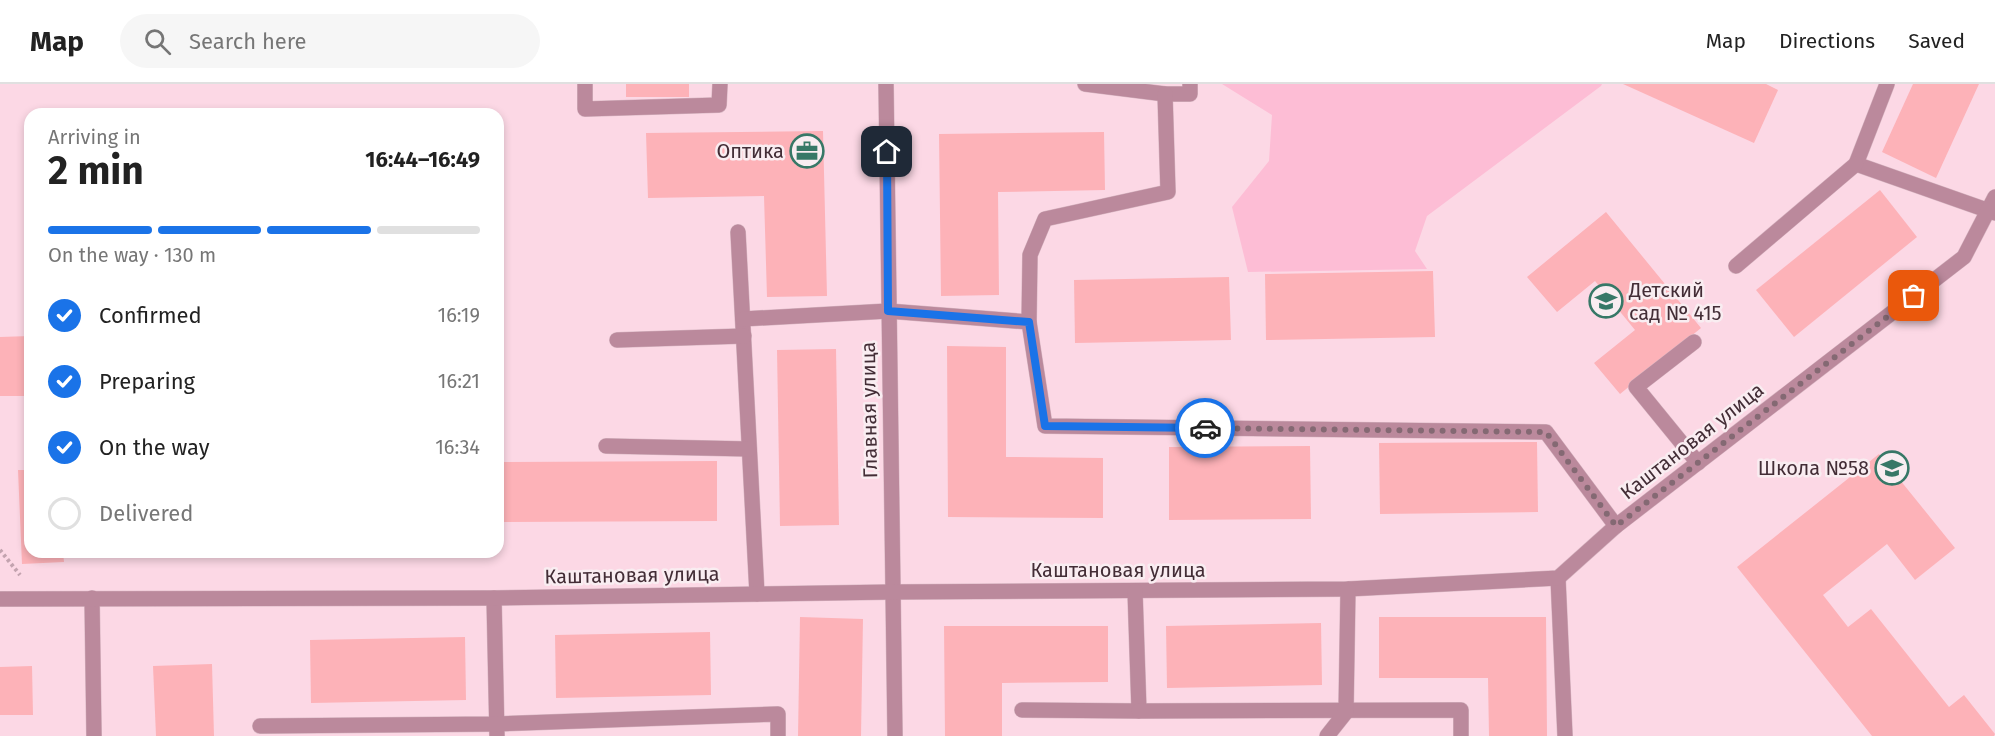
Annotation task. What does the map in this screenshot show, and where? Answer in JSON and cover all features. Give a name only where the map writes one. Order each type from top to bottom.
[{"type":"street","points":[[585,84],[585,109],[719,105],[720,84]]},
{"type":"street","name":"Главная улица","points":[[886,84],[895,736]]},
{"type":"street","points":[[1085,84],[1165,94],[1190,94],[1190,84]]},
{"type":"street","points":[[1736,266],[1856,164],[1887,84]]},
{"type":"street","points":[[1165,94],[1168,192],[1045,219],[1030,255],[1029,322],[1045,426],[1546,432],[1616,526]]},
{"type":"street","points":[[1856,164],[1993,206]]},
{"type":"street","name":"Каштановая улица","points":[[0,599],[494,598],[892,592],[1348,589],[1558,578],[1616,526],[1964,257],[1993,206]]},
{"type":"street","points":[[738,232],[757,594]]},
{"type":"street","points":[[743,319],[888,311],[1029,322]]},
{"type":"street","points":[[617,340],[744,336]]},
{"type":"street","points":[[1694,342],[1636,387],[1698,463]]},
{"type":"street","points":[[606,446],[749,449]]},
{"type":"street","points":[[1558,578],[1565,736]]},
{"type":"street","points":[[1327,736],[1346,712],[1348,589]]},
{"type":"street","points":[[1135,591],[1139,711]]},
{"type":"street","points":[[92,598],[94,736]]},
{"type":"street","points":[[494,598],[496,730]]},
{"type":"street","points":[[1022,710],[1346,712],[1461,710],[1461,736]]},
{"type":"street","points":[[260,726],[496,730],[778,714],[778,736]]},
{"type":"shaded area","points":[[1222,84],[1602,84],[1427,216],[1415,251],[1427,269],[1248,272],[1232,207],[1269,161],[1272,115]]},
{"type":"building","points":[[626,84],[689,84],[689,97],[626,97]]},
{"type":"building","points":[[1623,84],[1766,84],[1778,90],[1754,143]]},
{"type":"building","points":[[1913,84],[1979,84],[1936,178],[1882,152]]},
{"type":"building","points":[[823,131],[827,296],[767,297],[764,196],[648,198],[646,133]]},
{"type":"building","points":[[1104,132],[1105,190],[998,192],[999,295],[941,296],[939,134]]},
{"type":"building","points":[[1880,190],[1917,237],[1794,337],[1756,290]]},
{"type":"building","points":[[1606,212],[1701,328],[1620,394],[1594,363],[1635,330],[1595,281],[1557,312],[1527,277]]},
{"type":"building","points":[[1433,271],[1435,337],[1266,340],[1265,274]]},
{"type":"building","points":[[1229,277],[1231,340],[1075,343],[1074,280]]},
{"type":"building","points":[[24,336],[24,396],[0,396],[0,337]]},
{"type":"building","points":[[947,346],[1006,347],[1006,457],[1103,458],[1103,518],[948,517]]},
{"type":"building","points":[[836,349],[839,525],[780,526],[777,350]]},
{"type":"building","points":[[1537,442],[1538,512],[1380,514],[1379,443]]},
{"type":"building","points":[[1310,446],[1311,519],[1169,520],[1169,447]]},
{"type":"building","points":[[1879,454],[1955,548],[1915,580],[1887,544],[1823,595],[1848,627],[1871,609],[1949,707],[1964,695],[1995,734],[1994,736],[1872,736],[1737,567]]},
{"type":"building","points":[[717,461],[717,521],[504,522],[504,462]]},
{"type":"building","points":[[18,470],[24,470],[24,558],[64,558],[64,562],[22,564]]},
{"type":"building","points":[[800,617],[863,619],[861,736],[798,736]]},
{"type":"building","points":[[1379,617],[1546,617],[1547,736],[1489,736],[1488,678],[1379,678]]},
{"type":"building","points":[[1321,623],[1322,685],[1167,688],[1166,626]]},
{"type":"building","points":[[944,626],[1108,626],[1108,682],[1002,683],[1002,736],[945,736]]},
{"type":"building","points":[[710,632],[711,695],[556,698],[555,635]]},
{"type":"building","points":[[465,637],[466,700],[311,703],[310,640]]},
{"type":"building","points":[[212,664],[214,736],[156,736],[153,666]]},
{"type":"building","points":[[32,666],[33,715],[0,715],[0,667]]},
{"type":"way so far","points":[[1205,428],[1546,432],[1616,526],[1914,296]]},
{"type":"place","name":"Оптика","points":[[807,151]]},
{"type":"place","name":"Детский сад № 415","points":[[1606,301]]},
{"type":"place","name":"Школа №58","points":[[1892,468]]},
{"type":"route","points":[[887,152],[888,311],[1029,322],[1045,426],[1205,428]]}]
